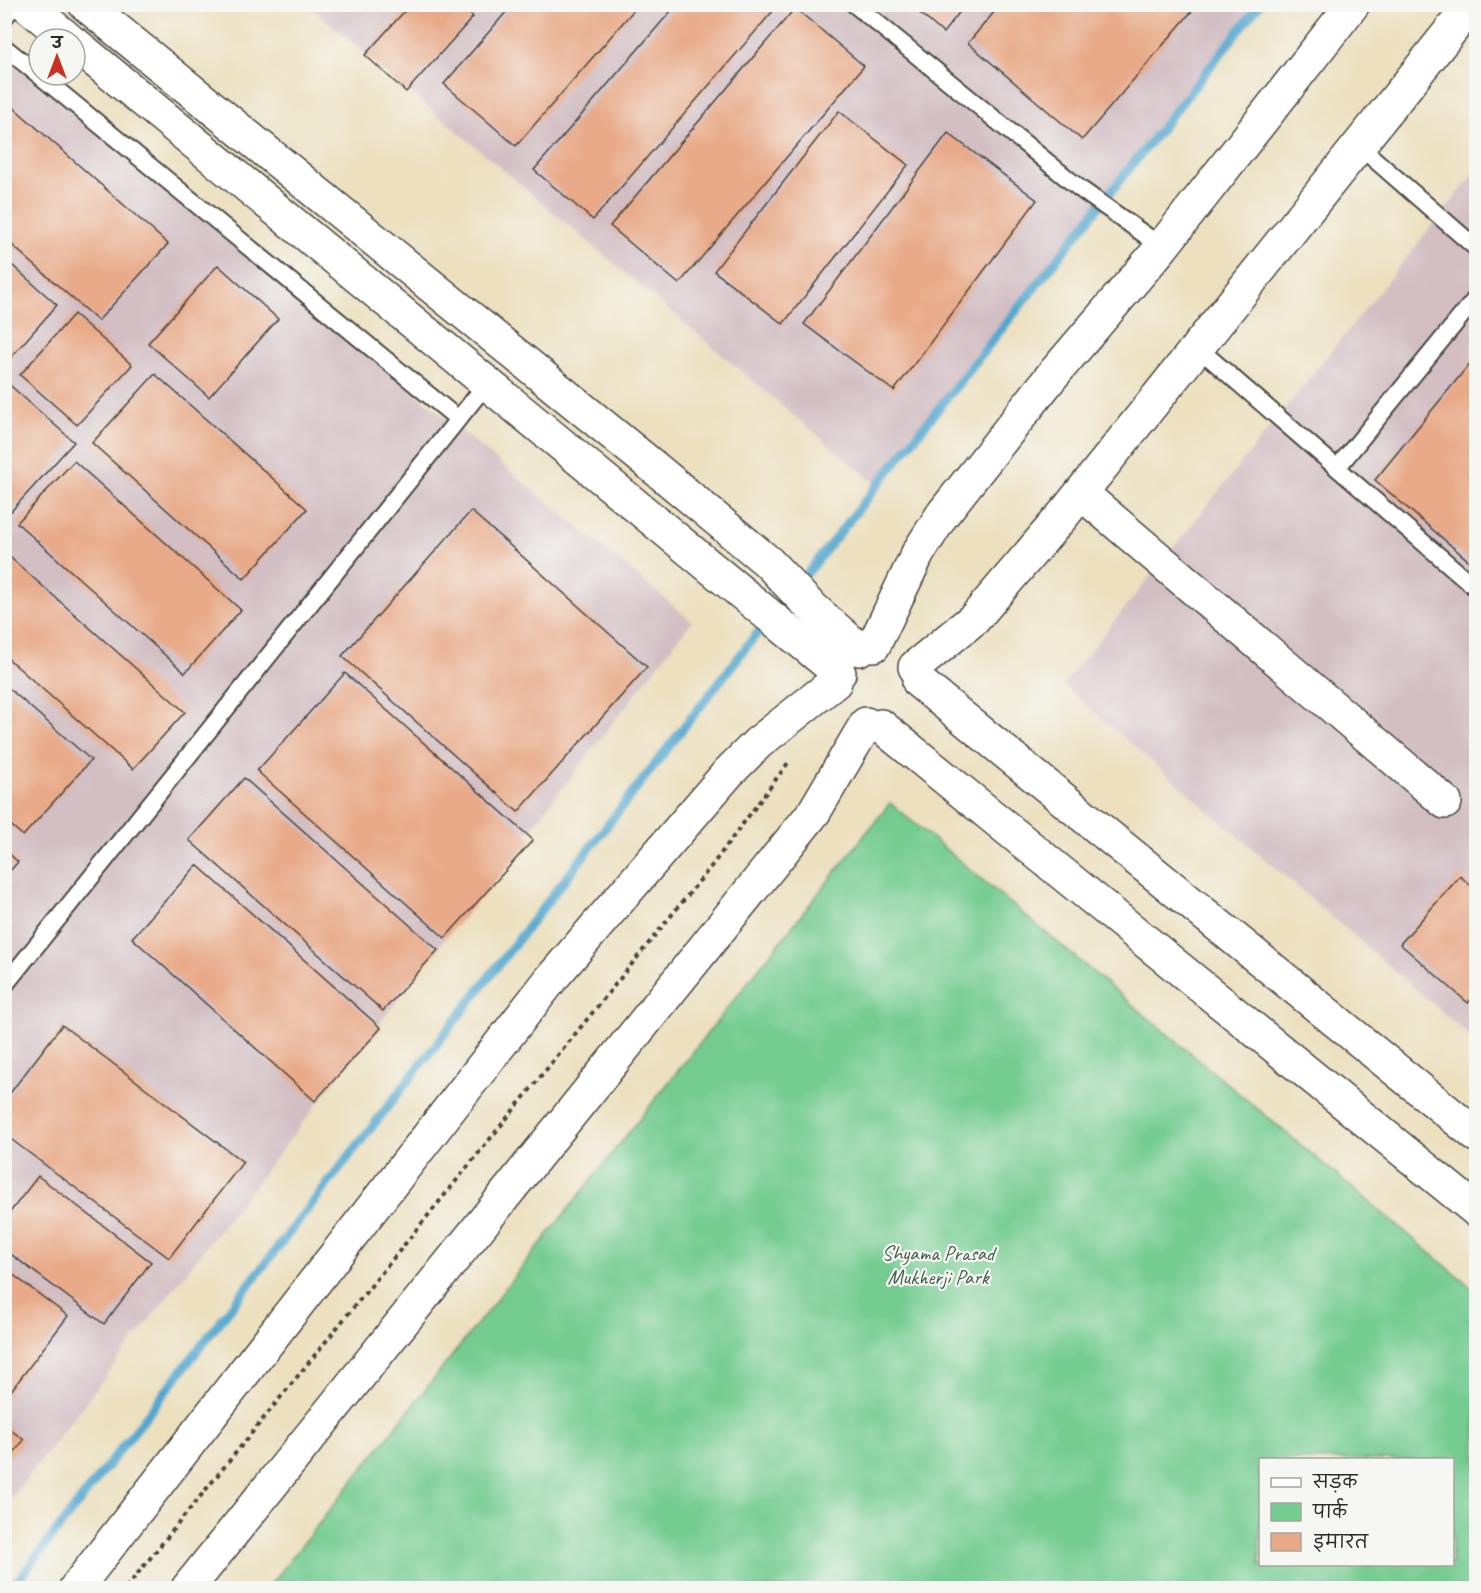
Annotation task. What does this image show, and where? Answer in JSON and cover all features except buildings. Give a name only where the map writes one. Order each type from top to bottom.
[{"type":"street","points":[[26,4],[54,27]]},
{"type":"street","points":[[85,4],[768,562],[809,605],[852,662]]},
{"type":"street","points":[[1353,4],[1162,247],[1037,394],[942,515],[852,662],[841,705],[851,717],[874,725],[1476,1210]]},
{"type":"street","points":[[188,1588],[814,812],[874,725],[897,722],[909,712],[917,698],[917,674],[975,618],[1081,493],[1472,4]]},
{"type":"street","points":[[87,54],[488,382],[852,662]]},
{"type":"street","points":[[1081,493],[1445,802]]},
{"type":"street","points":[[76,1588],[551,979],[728,773],[758,743],[852,662],[891,646],[904,654],[917,674],[1476,1135]]},
{"type":"lane","points":[[4,18],[15,4]]},
{"type":"lane","points":[[854,4],[1079,188],[1162,247]]},
{"type":"lane","points":[[4,46],[27,65]]},
{"type":"lane","points":[[54,87],[458,419]]},
{"type":"lane","points":[[1359,145],[1476,248]]},
{"type":"lane","points":[[1337,468],[1476,298]]},
{"type":"lane","points":[[1197,347],[1476,588]]},
{"type":"lane","points":[[4,986],[488,382]]},
{"type":"path","points":[[126,1588],[713,864],[790,761]]},
{"type":"shaded area","points":[[308,5],[1262,5],[880,488]]},
{"type":"shaded area","points":[[5,55],[27,73],[27,87],[44,87],[692,621],[5,1506]]},
{"type":"shaded area","points":[[1476,171],[1476,1041],[1063,685]]},
{"type":"green space","name":"Shyama Prasad Mukherji Park","points":[[890,803],[1476,1291],[1476,1588],[268,1588]]},
{"type":"waterway","points":[[806,575],[1260,4]]},
{"type":"waterway","points":[[12,1588],[759,631]]}]
